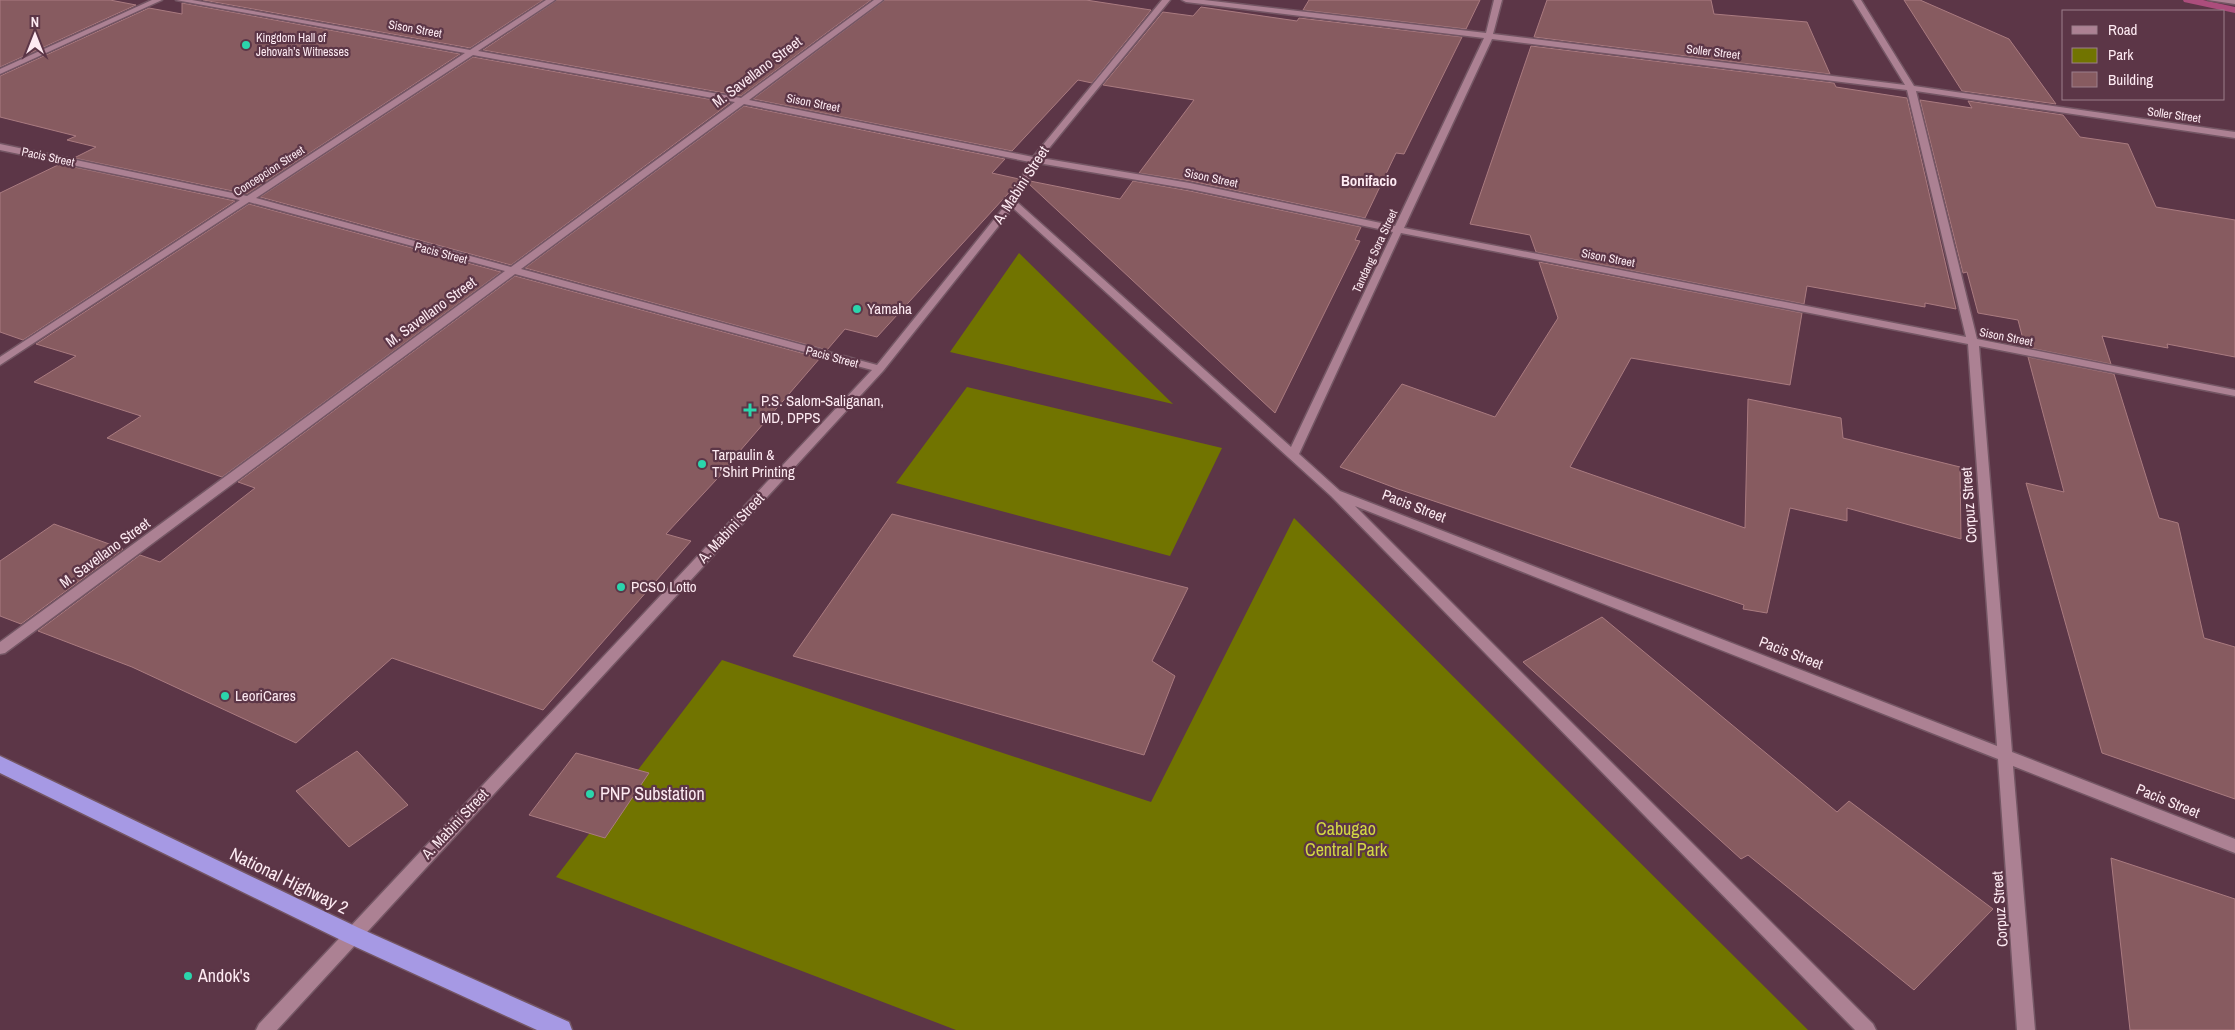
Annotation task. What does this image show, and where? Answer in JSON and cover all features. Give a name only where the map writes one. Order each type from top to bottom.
[{"type":"highway","name":"National Highway 2","points":[[0,764],[352,935],[562,1030]]},
{"type":"street","points":[[0,72],[158,0]]},
{"type":"street","name":"Sison Street","points":[[180,0],[743,101],[1035,160],[1190,186],[1399,230],[2235,393]]},
{"type":"street","name":"Concepcion Street","points":[[0,362],[551,0]]},
{"type":"street","name":"M. Savellano Street","points":[[0,649],[879,0]]},
{"type":"street","name":"A. Mabini Street","points":[[265,1030],[879,369],[1012,203],[1035,160],[1166,0]]},
{"type":"street","name":"Soller Street","points":[[1186,0],[1911,88],[2235,135]]},
{"type":"street","name":"Tandang Sora Street","points":[[1293,455],[1489,36],[1498,0]]},
{"type":"street","name":"Corpuz Street","points":[[1857,0],[1911,88],[1973,343],[2026,1030]]},
{"type":"street","points":[[2212,0],[2235,2]]},
{"type":"street","name":"Pacis Street","points":[[0,147],[248,199],[511,272],[879,369]]},
{"type":"street","points":[[1012,203],[1335,493],[1867,1030]]},
{"type":"street","name":"Pacis Street","points":[[1335,493],[2004,753],[2235,846]]},
{"type":"green space","points":[[1019,253],[1173,404],[950,352]]},
{"type":"green space","points":[[967,387],[1222,448],[1170,556],[896,483]]},
{"type":"green space","name":"Cabugao Central Park","points":[[1294,518],[1808,1030],[956,1030],[556,877],[722,660],[1151,802]]},
{"type":"building","points":[[0,0],[110,0],[136,5],[0,67]]},
{"type":"building","points":[[203,0],[543,0],[470,48]]},
{"type":"building","points":[[557,0],[871,0],[741,96],[483,50]]},
{"type":"building","points":[[885,0],[1086,0],[1151,10],[1092,83],[1078,80],[1012,151],[753,99]]},
{"type":"building","points":[[1309,0],[1480,0],[1466,29],[1303,10]]},
{"type":"building","points":[[1547,0],[1711,0],[1714,14],[1807,22],[1830,74],[1534,37]]},
{"type":"building","points":[[1904,0],[1920,0],[2009,39],[2056,104],[1962,91]]},
{"type":"building","points":[[182,3],[460,54],[247,194],[74,158],[96,147],[67,140],[76,136],[0,117],[0,76],[149,8],[182,14]]},
{"type":"building","points":[[1201,7],[1297,21],[1299,18],[1462,37],[1404,154],[1396,153],[1365,218],[1190,181],[1139,173],[1194,100],[1103,85],[1163,12],[1193,16]]},
{"type":"building","points":[[1531,46],[1834,83],[1836,87],[1907,98],[1956,309],[1925,303],[1925,307],[1807,286],[1804,304],[1536,252],[1530,235],[1470,224]]},
{"type":"building","points":[[473,57],[730,103],[511,265],[260,197]]},
{"type":"building","points":[[1920,100],[1972,108],[1968,101],[2063,115],[2080,137],[2128,144],[2156,207],[2235,220],[2235,357],[2167,344],[2168,348],[2102,336],[2111,364],[2025,347],[2018,320],[1978,313],[1967,272],[1963,273]]},
{"type":"building","points":[[744,106],[1005,159],[992,173],[1019,179],[1015,186],[877,337],[845,329],[827,350],[525,268]]},
{"type":"building","points":[[60,164],[235,201],[23,340],[0,332],[0,193]]},
{"type":"building","points":[[1030,181],[1120,199],[1133,181],[1361,227],[1355,240],[1360,241],[1275,413],[1029,184]]},
{"type":"building","points":[[249,204],[501,272],[222,477],[107,438],[141,416],[34,382],[76,356],[36,344]]},
{"type":"building","points":[[1539,262],[1802,313],[1790,385],[1631,358],[1570,467],[1745,528],[1748,399],[1841,418],[1843,438],[1960,467],[1961,539],[1847,508],[1847,521],[1790,508],[1767,613],[1743,609],[1744,605],[1398,489],[1340,467],[1402,384],[1495,417],[1558,318]]},
{"type":"building","points":[[515,276],[820,358],[739,452],[741,453],[666,534],[691,541],[543,710],[392,658],[296,743],[132,667],[38,631],[140,555],[160,562],[255,488],[238,482]]},
{"type":"building","points":[[2028,357],[2114,374],[2159,518],[2178,523],[2204,638],[2235,647],[2235,799],[2102,753],[2026,483],[2064,492]]},
{"type":"building","points":[[892,514],[1188,588],[1152,661],[1175,676],[1144,755],[793,656]]},
{"type":"building","points":[[54,524],[123,549],[21,624],[0,616],[0,561]]},
{"type":"building","points":[[1602,617],[1837,812],[1849,801],[1993,909],[1914,990],[1748,855],[1741,859],[1523,662]]},
{"type":"building","points":[[357,751],[408,805],[349,847],[296,791]]},
{"type":"building","name":"PNP Substation","points":[[576,753],[649,773],[605,838],[529,815]]},
{"type":"building","points":[[2111,858],[2235,899],[2235,1030],[2130,1030]]},
{"type":"waterway","points":[[2188,0],[2235,10]]},
{"type":"place","name":"Kingdom Hall of Jehovah’s Witnesses","points":[[246,45]]},
{"type":"place","name":"Yamaha","points":[[857,309]]},
{"type":"place","name":"P.S. Salom-Saliganan, MD, DPPS","points":[[750,410]]},
{"type":"place","name":"Tarpaulin & T’Shirt Printing","points":[[702,464]]},
{"type":"place","name":"PCSO Lotto","points":[[621,587]]},
{"type":"place","name":"LeoriCares","points":[[225,696]]},
{"type":"place","name":"PNP Substation","points":[[590,794]]},
{"type":"place","name":"Andok's","points":[[188,976]]},
{"type":"district","name":"Bonifacio","points":[[1369,181]]}]
